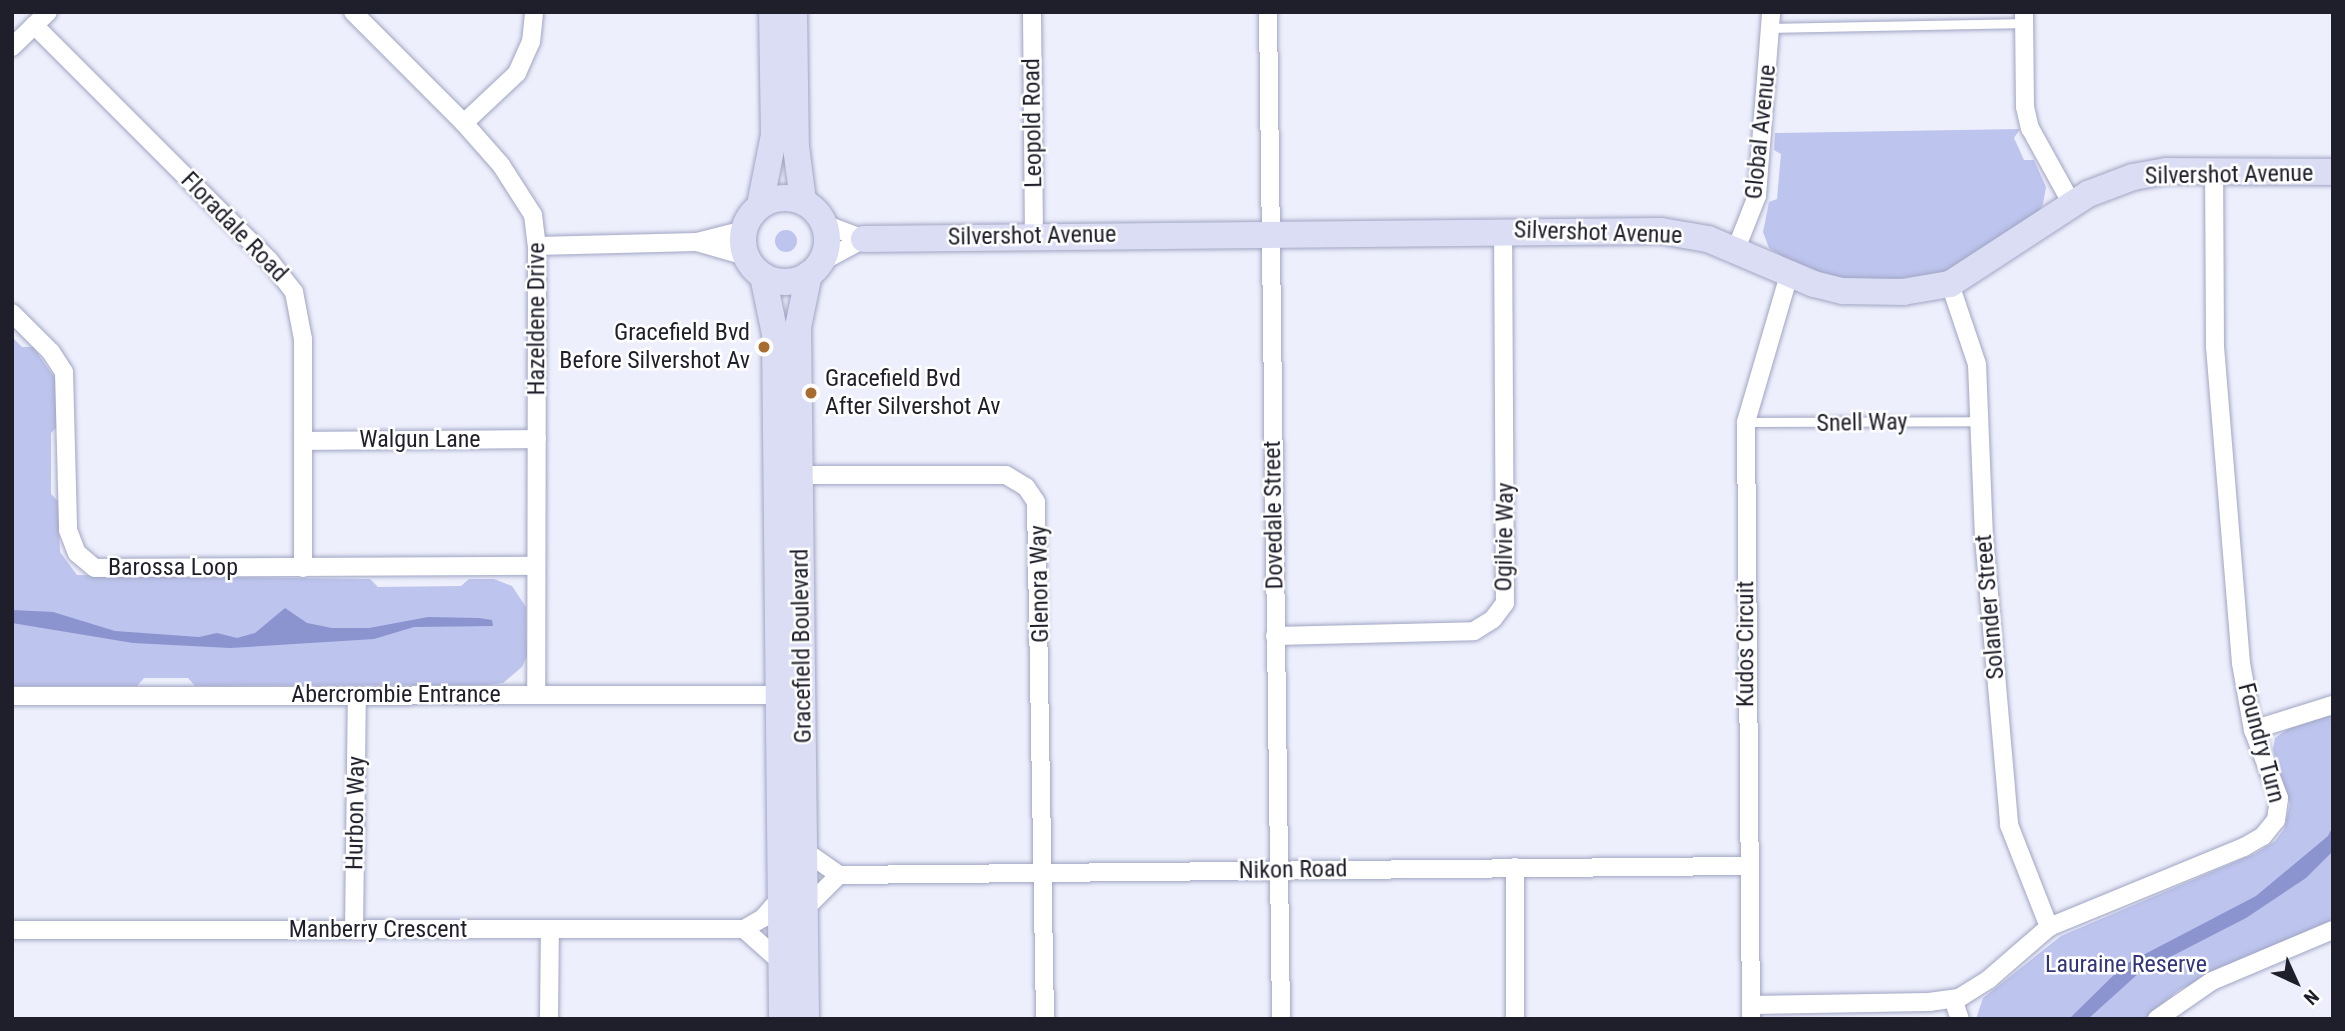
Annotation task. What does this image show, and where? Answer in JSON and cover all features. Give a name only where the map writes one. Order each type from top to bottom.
[{"type":"street","points":[[12,47],[48,12]]},
{"type":"street","name":"Hazeldene Drive","points":[[353,12],[464,124],[524,198],[533,215],[537,246],[536,695]]},
{"type":"street","points":[[464,124],[517,73],[531,43],[534,12]]},
{"type":"street","points":[[537,246],[697,242],[744,230],[760,205],[774,135],[772,12]]},
{"type":"street","points":[[697,242],[786,282],[815,268],[827,237],[824,224],[803,201],[795,133],[794,12]]},
{"type":"street","name":"Leopold Road","points":[[1032,12],[1034,234]]},
{"type":"street","name":"Dovedale Street","points":[[1268,12],[1280,1019]]},
{"type":"street","points":[[2024,18],[2025,107],[2030,128],[2072,204]]},
{"type":"street","name":"Global Avenue","points":[[1736,249],[1757,197],[1771,20]]},
{"type":"street","name":"Floradale Road","points":[[34,25],[288,282],[302,317],[303,568]]},
{"type":"street","name":"Silvershot Avenue","points":[[824,224],[864,239],[1034,234],[1270,235],[1503,230],[1661,231],[1736,249],[1788,275],[1843,291],[1874,293],[1950,284],[2072,204],[2133,177],[2168,171],[2333,172]]},
{"type":"street","name":"Foundry Turn","points":[[1751,1012],[1953,999],[1989,979],[2049,927],[2244,847],[2267,832],[2279,815],[2279,798],[2253,730],[2241,663],[2214,347],[2214,173]]},
{"type":"street","points":[[760,205],[783,197],[803,201]]},
{"type":"street","points":[[744,230],[754,266]]},
{"type":"street","name":"Ogilvie Way","points":[[1275,636],[1474,631],[1493,619],[1505,603],[1503,230]]},
{"type":"street","name":"Silvershot Avenue","points":[[815,268],[864,239]]},
{"type":"street","name":"Gracefield Boulevard","points":[[754,266],[775,334],[781,695],[782,1019]]},
{"type":"street","name":"Gracefield Boulevard","points":[[806,1019],[798,327],[815,268]]},
{"type":"street","name":"Kudos Circuit","points":[[1751,1012],[1747,866],[1746,422],[1788,275]]},
{"type":"street","name":"Solander Street","points":[[1950,284],[1977,364],[1983,537],[2009,825],[2049,927]]},
{"type":"street","name":"Barossa Loop","points":[[12,313],[51,352],[64,372],[68,530],[85,562],[108,570],[536,566]]},
{"type":"street","name":"Walgun Lane","points":[[303,441],[537,439]]},
{"type":"street","name":"Glenora Way","points":[[800,475],[979,473],[1015,478],[1029,491],[1039,512],[1045,1019]]},
{"type":"street","name":"Abercrombie Entrance","points":[[12,696],[781,695]]},
{"type":"street","name":"Hurbon Way","points":[[354,930],[357,696]]},
{"type":"street","points":[[2253,730],[2333,705]]},
{"type":"street","points":[[805,851],[839,875],[806,908]]},
{"type":"street","name":"Nikon Road","points":[[839,875],[1747,866]]},
{"type":"street","points":[[1515,867],[1515,1019]]},
{"type":"street","points":[[781,962],[744,929],[782,897]]},
{"type":"street","points":[[549,1019],[550,929]]},
{"type":"street","name":"Manberry Crescent","points":[[12,930],[744,929]]},
{"type":"street","points":[[2157,1019],[2205,985],[2333,930]]},
{"type":"street","points":[[1953,999],[1960,1019]]},
{"type":"lane","points":[[1771,20],[2024,18]]},
{"type":"lane","name":"Snell Way","points":[[1746,422],[1979,421]]},
{"type":"green space","points":[[2020,129],[2014,138],[2024,160],[2034,160],[2046,187],[2043,204],[2038,213],[1947,272],[1874,282],[1811,274],[1769,248],[1763,232],[1769,202],[1777,199],[1781,154],[1774,150],[1775,133]]},
{"type":"green space","points":[[782,230],[790,230],[797,237],[797,245],[790,252],[782,252],[775,245],[775,237]]},
{"type":"green space","points":[[12,337],[22,347],[33,347],[57,381],[58,426],[51,433],[51,494],[58,501],[60,552],[77,575],[370,579],[378,587],[461,586],[469,579],[494,579],[512,586],[526,607],[527,656],[522,667],[503,683],[487,685],[195,686],[188,678],[144,678],[137,686],[12,686]]},
{"type":"green space","name":"Lauraine Reserve","points":[[2333,714],[2333,922],[2179,990],[2144,1019],[1976,1019],[1983,998],[2061,936],[2256,853],[2275,841],[2284,829],[2290,804],[2273,749],[2275,738],[2288,729]]},
{"type":"shaded area","points":[[285,608],[307,623],[332,628],[369,628],[428,617],[479,618],[492,620],[493,626],[414,627],[374,639],[230,648],[133,643],[12,623],[12,610],[53,612],[115,631],[199,637],[217,633],[237,638],[255,633]]},
{"type":"shaded area","points":[[2333,826],[2333,851],[2306,878],[2246,918],[2139,973],[2088,1019],[2069,1019],[2124,965],[2256,896],[2328,836]]},
{"type":"place","name":"Gracefield Bvd Before Silvershot Av","points":[[764,347]]},
{"type":"place","name":"Gracefield Bvd After Silvershot Av","points":[[811,393]]}]
